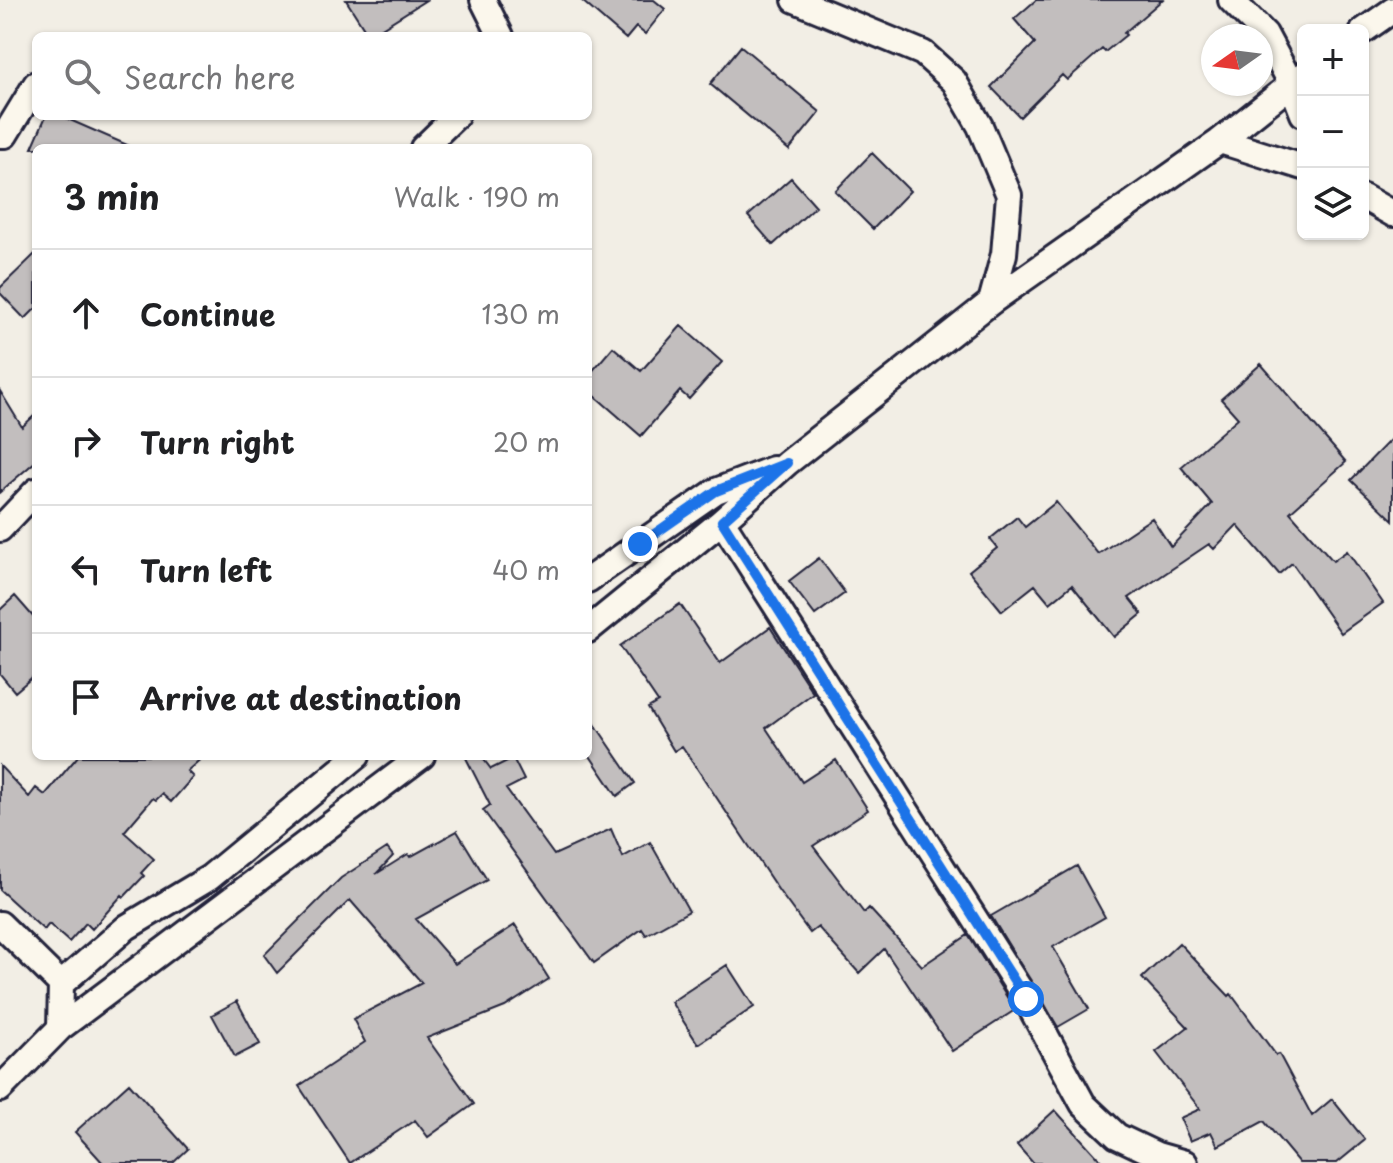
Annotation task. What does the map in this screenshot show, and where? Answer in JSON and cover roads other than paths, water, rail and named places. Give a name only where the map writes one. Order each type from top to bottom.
[{"type":"street","points":[[483,0],[499,32]]},
{"type":"street","points":[[795,0],[923,53],[954,81],[980,126],[1009,195],[1004,254],[991,302]]},
{"type":"street","points":[[592,627],[722,521],[787,463],[991,302],[1220,141],[1297,79],[1265,34],[1231,0]]},
{"type":"street","points":[[1369,27],[1393,10]]},
{"type":"street","points":[[0,135],[5,135],[32,91]]},
{"type":"street","points":[[427,144],[452,120]]},
{"type":"street","points":[[1220,141],[1297,165]]},
{"type":"street","points":[[1369,200],[1393,214]]},
{"type":"street","points":[[592,577],[716,491],[787,463]]},
{"type":"street","points":[[0,529],[32,495]]},
{"type":"street","points":[[722,521],[1026,999],[1083,1104],[1117,1136],[1157,1155],[1185,1163]]},
{"type":"street","points":[[61,984],[127,927],[209,878],[352,760]]},
{"type":"street","points":[[0,1089],[60,1028],[417,760]]},
{"type":"street","points":[[0,924],[61,984],[60,1028]]}]
